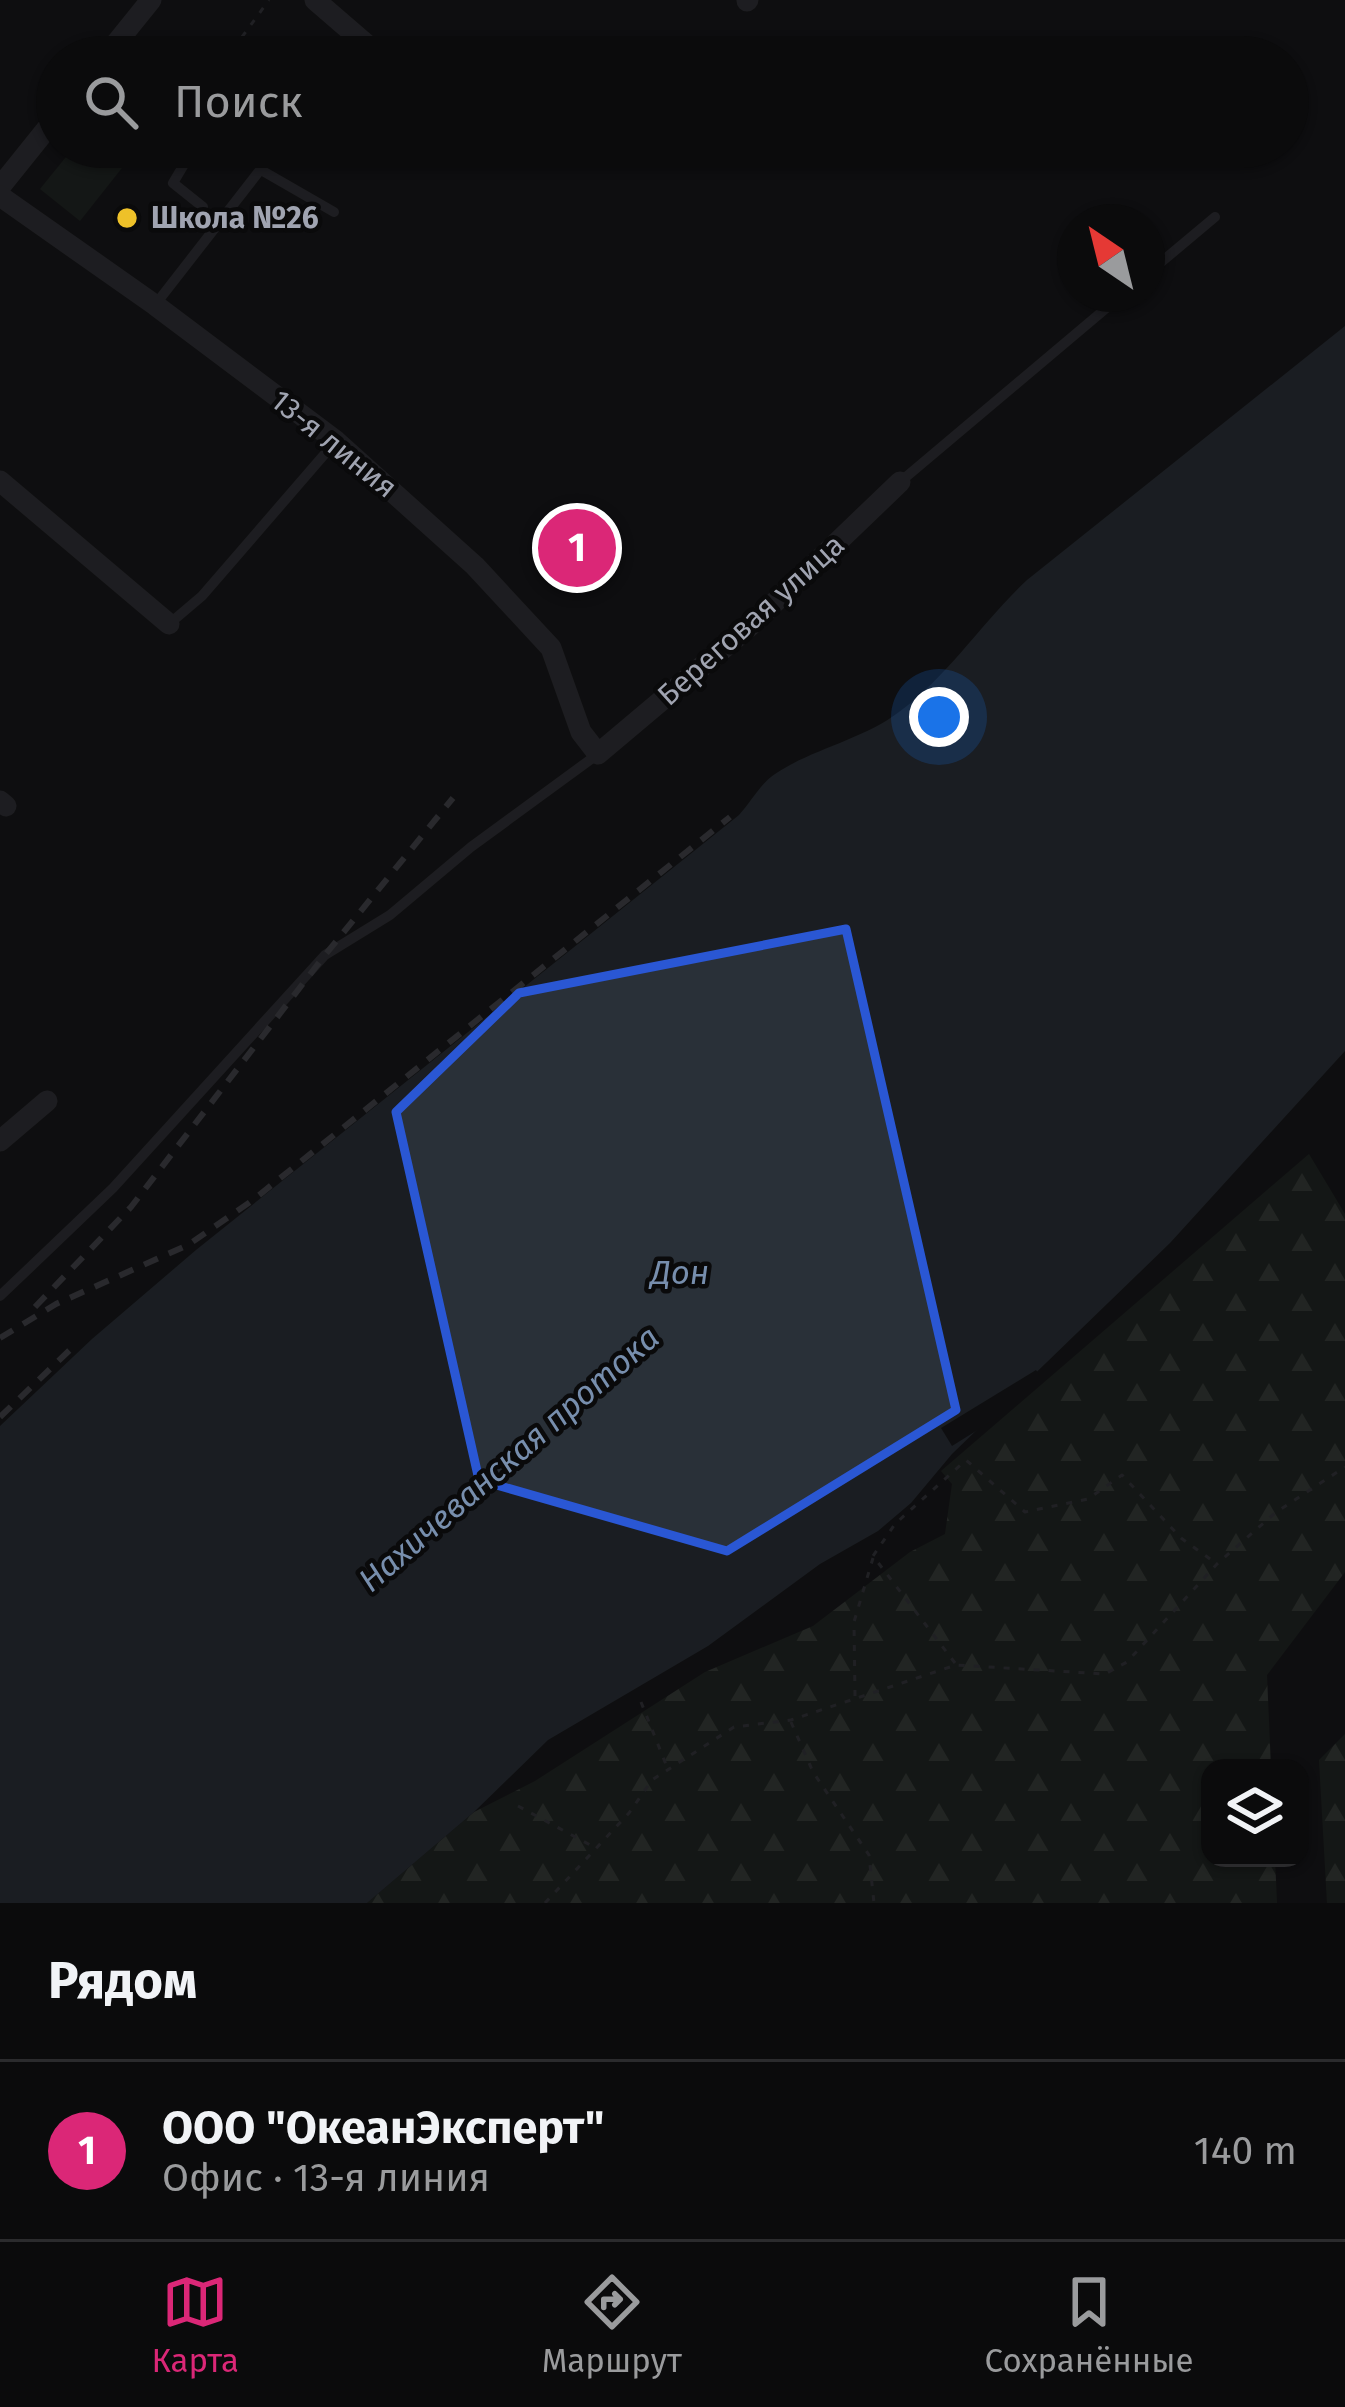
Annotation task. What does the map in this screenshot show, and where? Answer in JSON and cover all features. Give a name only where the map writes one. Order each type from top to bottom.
[{"type":"street","points":[[122,36],[151,0]]},
{"type":"street","points":[[315,0],[345,36]]},
{"type":"street","points":[[0,187],[36,142]]},
{"type":"street","name":"13-я линия","points":[[0,196],[336,441],[475,566],[551,648],[581,732],[598,754]]},
{"type":"street","points":[[0,481],[169,624]]},
{"type":"street","name":"Береговая улица","points":[[598,754],[750,626],[900,482]]},
{"type":"street","points":[[0,1141],[47,1101]]},
{"type":"lane","points":[[183,168],[173,183],[203,208]]},
{"type":"lane","points":[[154,305],[261,170],[334,212]]},
{"type":"lane","points":[[1165,259],[1215,217]]},
{"type":"lane","points":[[900,482],[1103,312]]},
{"type":"lane","points":[[169,624],[202,596],[336,441]]},
{"type":"lane","points":[[0,1296],[113,1188],[325,955],[390,915],[471,847],[598,754]]},
{"type":"path","points":[[243,36],[269,0]]},
{"type":"path","points":[[855,1697],[854,1622],[873,1556],[895,1524],[966,1460],[1024,1512],[1088,1499],[1122,1475],[1181,1538],[1216,1564]]},
{"type":"path","points":[[545,1903],[629,1813],[652,1780],[734,1727],[791,1720],[956,1665],[1105,1674],[1127,1662],[1216,1564],[1275,1513],[1345,1467]]},
{"type":"path","points":[[873,1556],[956,1665]]},
{"type":"path","points":[[641,1702],[668,1769]]},
{"type":"path","points":[[791,1720],[813,1772],[869,1855],[874,1903]]},
{"type":"path","points":[[518,1806],[594,1847]]},
{"type":"highlighted area","points":[[846,929],[956,1410],[727,1551],[479,1480],[396,1112],[519,993]]},
{"type":"green space","points":[[57,168],[122,168],[80,221],[40,189]]},
{"type":"green space","points":[[1309,1154],[1345,1214],[1345,1572],[1267,1675],[1271,1759],[1201,1759],[1201,1867],[1275,1867],[1277,1903],[367,1903],[474,1812],[535,1781],[705,1672],[813,1626],[910,1552],[945,1534],[952,1484],[941,1471]]},
{"type":"green space","points":[[1345,1734],[1345,1903],[1327,1903],[1319,1760]]},
{"type":"water","name":"Дон","points":[[1345,326],[1345,1051],[1170,1243],[952,1454],[911,1503],[878,1531],[820,1564],[708,1646],[548,1740],[474,1812],[367,1903],[0,1903],[0,1426],[196,1250],[739,815],[770,778],[885,722],[917,697],[1027,580]]},
{"type":"pier","points":[[1036,1370],[1040,1376],[1000,1416],[952,1446],[941,1428]]},
{"type":"railway","points":[[35,1307],[131,1207],[453,798]]},
{"type":"railway","points":[[0,1338],[56,1304],[188,1245],[253,1200],[730,817]]},
{"type":"railway","points":[[0,1417],[74,1346]]},
{"type":"place","name":"Школа №26","points":[[127,218]]},
{"type":"place","name":"ООО \"ОкеанЭксперт\"","points":[[577,548]]},
{"type":"water label","name":"Нахичеванская протока","points":[[509,1459]]}]
